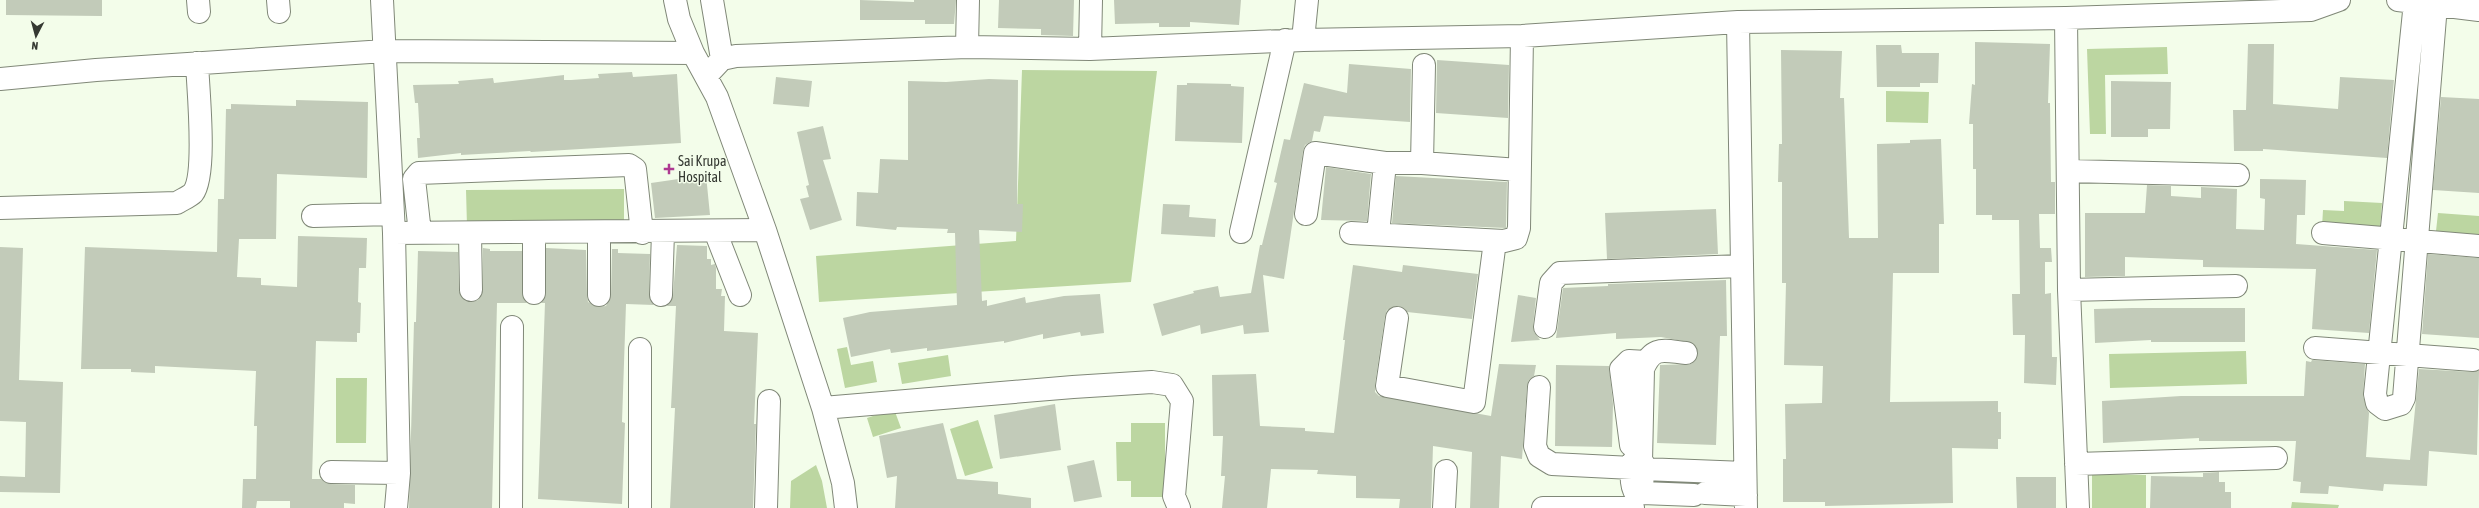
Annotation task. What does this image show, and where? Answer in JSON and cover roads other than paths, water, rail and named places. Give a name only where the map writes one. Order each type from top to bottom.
[{"type":"street","points":[[382,0],[393,223],[399,473],[396,508]]},
{"type":"street","points":[[663,0],[677,9],[693,53],[716,97],[766,230],[823,408],[843,483],[846,508]]},
{"type":"street","points":[[712,0],[722,59]]},
{"type":"street","points":[[967,46],[968,0]]},
{"type":"street","points":[[1090,49],[1091,0]]},
{"type":"street","points":[[1241,232],[1294,40],[1307,0]]},
{"type":"street","points":[[706,76],[722,59],[736,56],[967,46],[1090,49],[1294,40],[1522,36],[1738,22],[2066,18],[2311,10],[2339,0]]},
{"type":"street","points":[[2416,2],[2479,10]]},
{"type":"street","points":[[2416,2],[2430,82],[2404,398],[2401,404],[2385,409],[2377,403],[2375,394],[2416,2]]},
{"type":"street","points":[[2066,18],[2069,290],[2078,508]]},
{"type":"street","points":[[1543,508],[1617,508],[1635,500],[1700,494],[1746,502],[1738,22]]},
{"type":"street","points":[[1351,233],[1495,241],[1510,241],[1516,238],[1519,234],[1522,36]]},
{"type":"street","points":[[0,79],[385,51],[693,53]]},
{"type":"street","points":[[0,208],[177,203],[193,193],[199,178],[201,149],[197,64]]},
{"type":"street","points":[[1422,163],[1424,66]]},
{"type":"street","points":[[2408,79],[2430,82]]},
{"type":"street","points":[[1306,214],[1315,153],[1385,163],[1422,163],[1519,170]]},
{"type":"street","points":[[1379,224],[1385,163]]},
{"type":"street","points":[[420,233],[414,179],[419,173],[629,165],[635,169],[652,232],[661,295]]},
{"type":"street","points":[[2068,171],[2238,175]]},
{"type":"street","points":[[313,216],[393,223],[420,233],[599,233],[766,230]]},
{"type":"street","points":[[716,231],[740,295]]},
{"type":"street","points":[[534,232],[534,293]]},
{"type":"street","points":[[470,233],[471,290]]},
{"type":"street","points":[[599,233],[599,295]]},
{"type":"street","points":[[2323,233],[2479,246]]},
{"type":"street","points":[[1396,318],[1387,386],[1474,402],[1495,241]]},
{"type":"street","points":[[1545,327],[1551,283],[1560,273],[1741,266]]},
{"type":"street","points":[[2069,290],[2236,286]]},
{"type":"street","points":[[511,508],[512,327]]},
{"type":"street","points":[[2315,348],[2473,360]]},
{"type":"street","points":[[640,349],[640,508]]},
{"type":"street","points":[[1635,500],[1643,369],[1648,357],[1658,350],[1686,353]]},
{"type":"street","points":[[823,408],[1073,387],[1152,382],[1172,385],[1182,401],[1174,496],[1179,508]]},
{"type":"street","points":[[1539,387],[1535,446],[1539,456],[1552,464],[1637,465],[1745,473]]},
{"type":"street","points":[[766,508],[769,401]]},
{"type":"street","points":[[2076,464],[2276,458]]},
{"type":"street","points":[[1444,508],[1446,471]]},
{"type":"street","points":[[331,472],[399,473]]},
{"type":"place","name":"Sai Krupa Hospital","points":[[669,169]]}]
